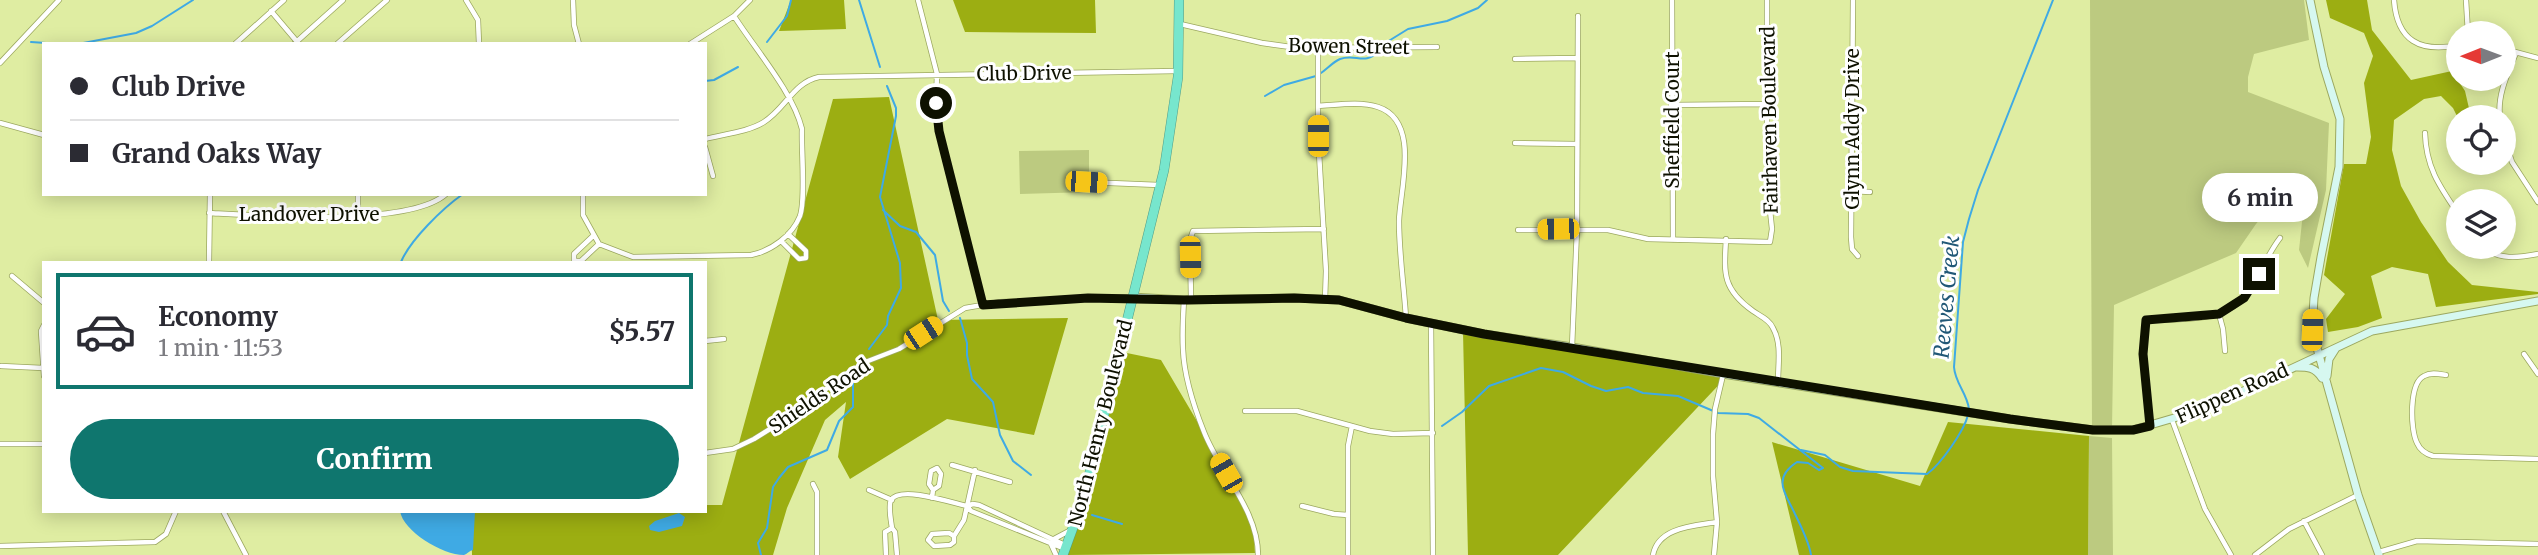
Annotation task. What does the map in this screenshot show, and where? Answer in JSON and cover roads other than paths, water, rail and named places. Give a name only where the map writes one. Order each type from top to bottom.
[{"type":"highway","name":"North Henry Boulevard","points":[[1065,550],[1074,527],[1108,401],[1160,185],[1171,129],[1178,71],[1179,0]]},
{"type":"street","points":[[0,63],[59,0]]},
{"type":"street","points":[[237,42],[284,0]]},
{"type":"street","points":[[298,42],[343,0]]},
{"type":"street","points":[[339,42],[387,0]]},
{"type":"street","points":[[466,0],[478,20],[479,42]]},
{"type":"street","points":[[573,0],[575,38],[578,42]]},
{"type":"street","points":[[693,42],[734,16],[750,0]]},
{"type":"street","points":[[918,0],[937,74],[939,131],[983,305]]},
{"type":"street","name":"Sheffield Court","points":[[1672,0],[1673,240]]},
{"type":"street","name":"Fairhaven Boulevard","points":[[1726,239],[1770,242],[1772,229],[1768,182],[1767,0]]},
{"type":"street","name":"Glynn Addy Drive","points":[[1853,0],[1852,249],[1858,256]]},
{"type":"street","points":[[2310,0],[2323,67],[2340,119],[2339,167],[2314,298],[2312,330],[2358,495],[2378,553],[2417,541],[2538,544]]},
{"type":"street","points":[[2394,0],[2399,27],[2417,44],[2446,48]]},
{"type":"street","points":[[2466,0],[2467,21]]},
{"type":"street","points":[[271,11],[296,42]]},
{"type":"street","points":[[583,196],[583,215],[599,244],[633,257],[762,253],[788,234],[801,214],[802,129],[797,111],[734,16]]},
{"type":"street","points":[[1572,347],[1577,229],[1578,16]]},
{"type":"street","name":"Bowen Street","points":[[1180,24],[1262,43],[1318,49],[1437,47]]},
{"type":"street","points":[[1318,49],[1325,300]]},
{"type":"street","points":[[2516,53],[2538,58]]},
{"type":"street","points":[[1515,59],[1576,58]]},
{"type":"street","name":"Club Drive","points":[[707,138],[762,124],[809,79],[819,77],[1178,71]]},
{"type":"street","points":[[1671,105],[1767,104]]},
{"type":"street","points":[[1318,106],[1380,107],[1392,117],[1405,142],[1406,160],[1399,222],[1406,318]]},
{"type":"street","points":[[0,122],[42,134]]},
{"type":"street","points":[[2425,133],[2426,152],[2434,177],[2446,195]]},
{"type":"street","points":[[1515,144],[1576,144]]},
{"type":"street","points":[[707,154],[713,176]]},
{"type":"street","points":[[2516,168],[2538,202]]},
{"type":"street","points":[[1086,182],[1160,185]]},
{"type":"street","points":[[1852,191],[1870,192]]},
{"type":"street","points":[[209,196],[209,261]]},
{"type":"street","points":[[358,196],[358,215]]},
{"type":"street","name":"Landover Drive","points":[[209,213],[272,216],[383,214],[425,207],[443,196]]},
{"type":"street","points":[[1258,555],[1256,537],[1246,510],[1204,432],[1190,386],[1183,350],[1190,240],[1194,231],[1324,229]]},
{"type":"street","points":[[1518,230],[1608,230],[1648,239],[1726,239],[1724,274],[1731,290],[1746,306],[1772,324],[1779,341],[1778,382]]},
{"type":"street","points":[[781,241],[800,259],[807,257],[806,251],[788,234]]},
{"type":"street","points":[[593,236],[573,254],[574,261],[581,261],[599,244]]},
{"type":"street","points":[[2150,426],[2143,354],[2146,320],[2219,314],[2244,298],[2280,238]]},
{"type":"street","points":[[2516,257],[2538,254]]},
{"type":"street","points":[[12,276],[42,301]]},
{"type":"street","name":"Flippen Road","points":[[1132,297],[1188,300],[1325,300],[1363,305],[1431,324],[1484,334],[1723,374],[2093,430],[2133,430],[2205,409],[2372,331],[2538,301]]},
{"type":"street","name":"Shields Road","points":[[707,453],[733,449],[754,439],[867,362],[899,349],[965,308],[1132,297]]},
{"type":"street","points":[[2219,314],[2225,351]]},
{"type":"street","points":[[1431,324],[1433,555]]},
{"type":"street","points":[[42,329],[42,350]]},
{"type":"street","points":[[707,341],[724,339]]},
{"type":"street","points":[[2327,384],[2329,359],[2337,347]]},
{"type":"street","points":[[2524,354],[2538,374]]},
{"type":"street","points":[[1,366],[42,368]]},
{"type":"street","points":[[2292,367],[2313,369],[2327,384]]},
{"type":"street","points":[[1714,555],[1717,522],[1713,433],[1723,374]]},
{"type":"street","points":[[2446,374],[2425,375],[2414,390],[2413,433],[2421,449],[2433,456],[2538,459]]},
{"type":"street","points":[[1245,411],[1297,411],[1393,434],[1433,433]]},
{"type":"street","points":[[2172,420],[2205,509],[2231,555]]},
{"type":"street","points":[[1348,555],[1348,446],[1352,426]]},
{"type":"street","points":[[0,444],[42,444]]},
{"type":"street","points":[[952,465],[1010,481]]},
{"type":"street","points":[[932,498],[933,490],[929,484],[931,470],[937,468],[941,474],[939,487],[933,490]]},
{"type":"street","points":[[954,536],[950,533],[933,534],[928,540],[933,546],[950,545],[954,542],[954,536],[962,527],[975,470]]},
{"type":"street","points":[[813,484],[817,492],[817,555]]},
{"type":"street","points":[[869,490],[892,500]]},
{"type":"street","points":[[892,500],[904,493],[967,506],[971,511],[1049,540],[1065,550]]},
{"type":"street","points":[[2255,555],[2278,536],[2358,495]]},
{"type":"street","points":[[892,500],[891,528],[895,532],[897,555]]},
{"type":"street","points":[[1302,506],[1334,514],[1348,514]]},
{"type":"street","points":[[0,546],[155,542],[166,534],[175,513]]},
{"type":"street","points":[[224,513],[246,555]]},
{"type":"street","points":[[2304,521],[2322,555]]},
{"type":"street","points":[[1653,555],[1663,536],[1680,529],[1717,522]]},
{"type":"street","points":[[1049,540],[1062,536],[1074,527]]},
{"type":"street","points":[[886,555],[885,532],[891,528]]},
{"type":"street","points":[[1049,540],[1056,555]]},
{"type":"water","points":[[401,513],[475,513],[473,550],[464,555],[445,551],[416,534]]},
{"type":"water","points":[[679,513],[685,517],[682,526],[659,532],[650,530],[649,526],[655,521]]},
{"type":"waterway","points":[[89,42],[136,33],[193,0]]},
{"type":"waterway","points":[[767,42],[787,16],[791,0]]},
{"type":"waterway","points":[[859,0],[880,67]]},
{"type":"waterway","points":[[1387,42],[1408,29],[1447,21],[1478,8],[1487,0]]},
{"type":"waterway","name":"Reeves Creek","points":[[1969,409],[1954,367],[1963,242],[1978,190],[2053,0]]},
{"type":"waterway","points":[[31,42],[42,43]]},
{"type":"waterway","points":[[1321,73],[1340,59],[1369,58],[1379,51]]},
{"type":"waterway","points":[[707,81],[714,80],[738,67]]},
{"type":"waterway","points":[[1265,96],[1284,85],[1316,76]]},
{"type":"waterway","points":[[869,349],[887,325],[888,316],[901,288],[900,263],[880,197],[896,116],[896,108],[887,86]]},
{"type":"waterway","points":[[401,261],[428,225],[460,196]]},
{"type":"waterway","points":[[883,210],[900,226],[916,232],[935,255],[943,301],[949,311]]},
{"type":"waterway","points":[[960,318],[972,379],[993,402],[1000,435],[1013,461],[1031,475]]},
{"type":"waterway","points":[[1442,426],[1462,412],[1489,386],[1541,368],[1563,372],[1606,391],[1628,387],[1643,393],[1678,396],[1718,413],[1748,414],[1759,418],[1823,468],[1819,470],[1808,463],[1797,462],[1784,474],[1783,481],[1785,493],[1811,555]]},
{"type":"waterway","points":[[761,555],[758,543],[767,528],[773,487],[788,467],[827,450],[839,421],[853,407],[853,381],[857,377]]},
{"type":"waterway","name":"Reeves Creek","points":[[1801,450],[1825,455],[1840,467],[1853,471],[1927,474],[1951,447],[1968,415]]},
{"type":"waterway","points":[[1092,515],[1122,524]]}]
